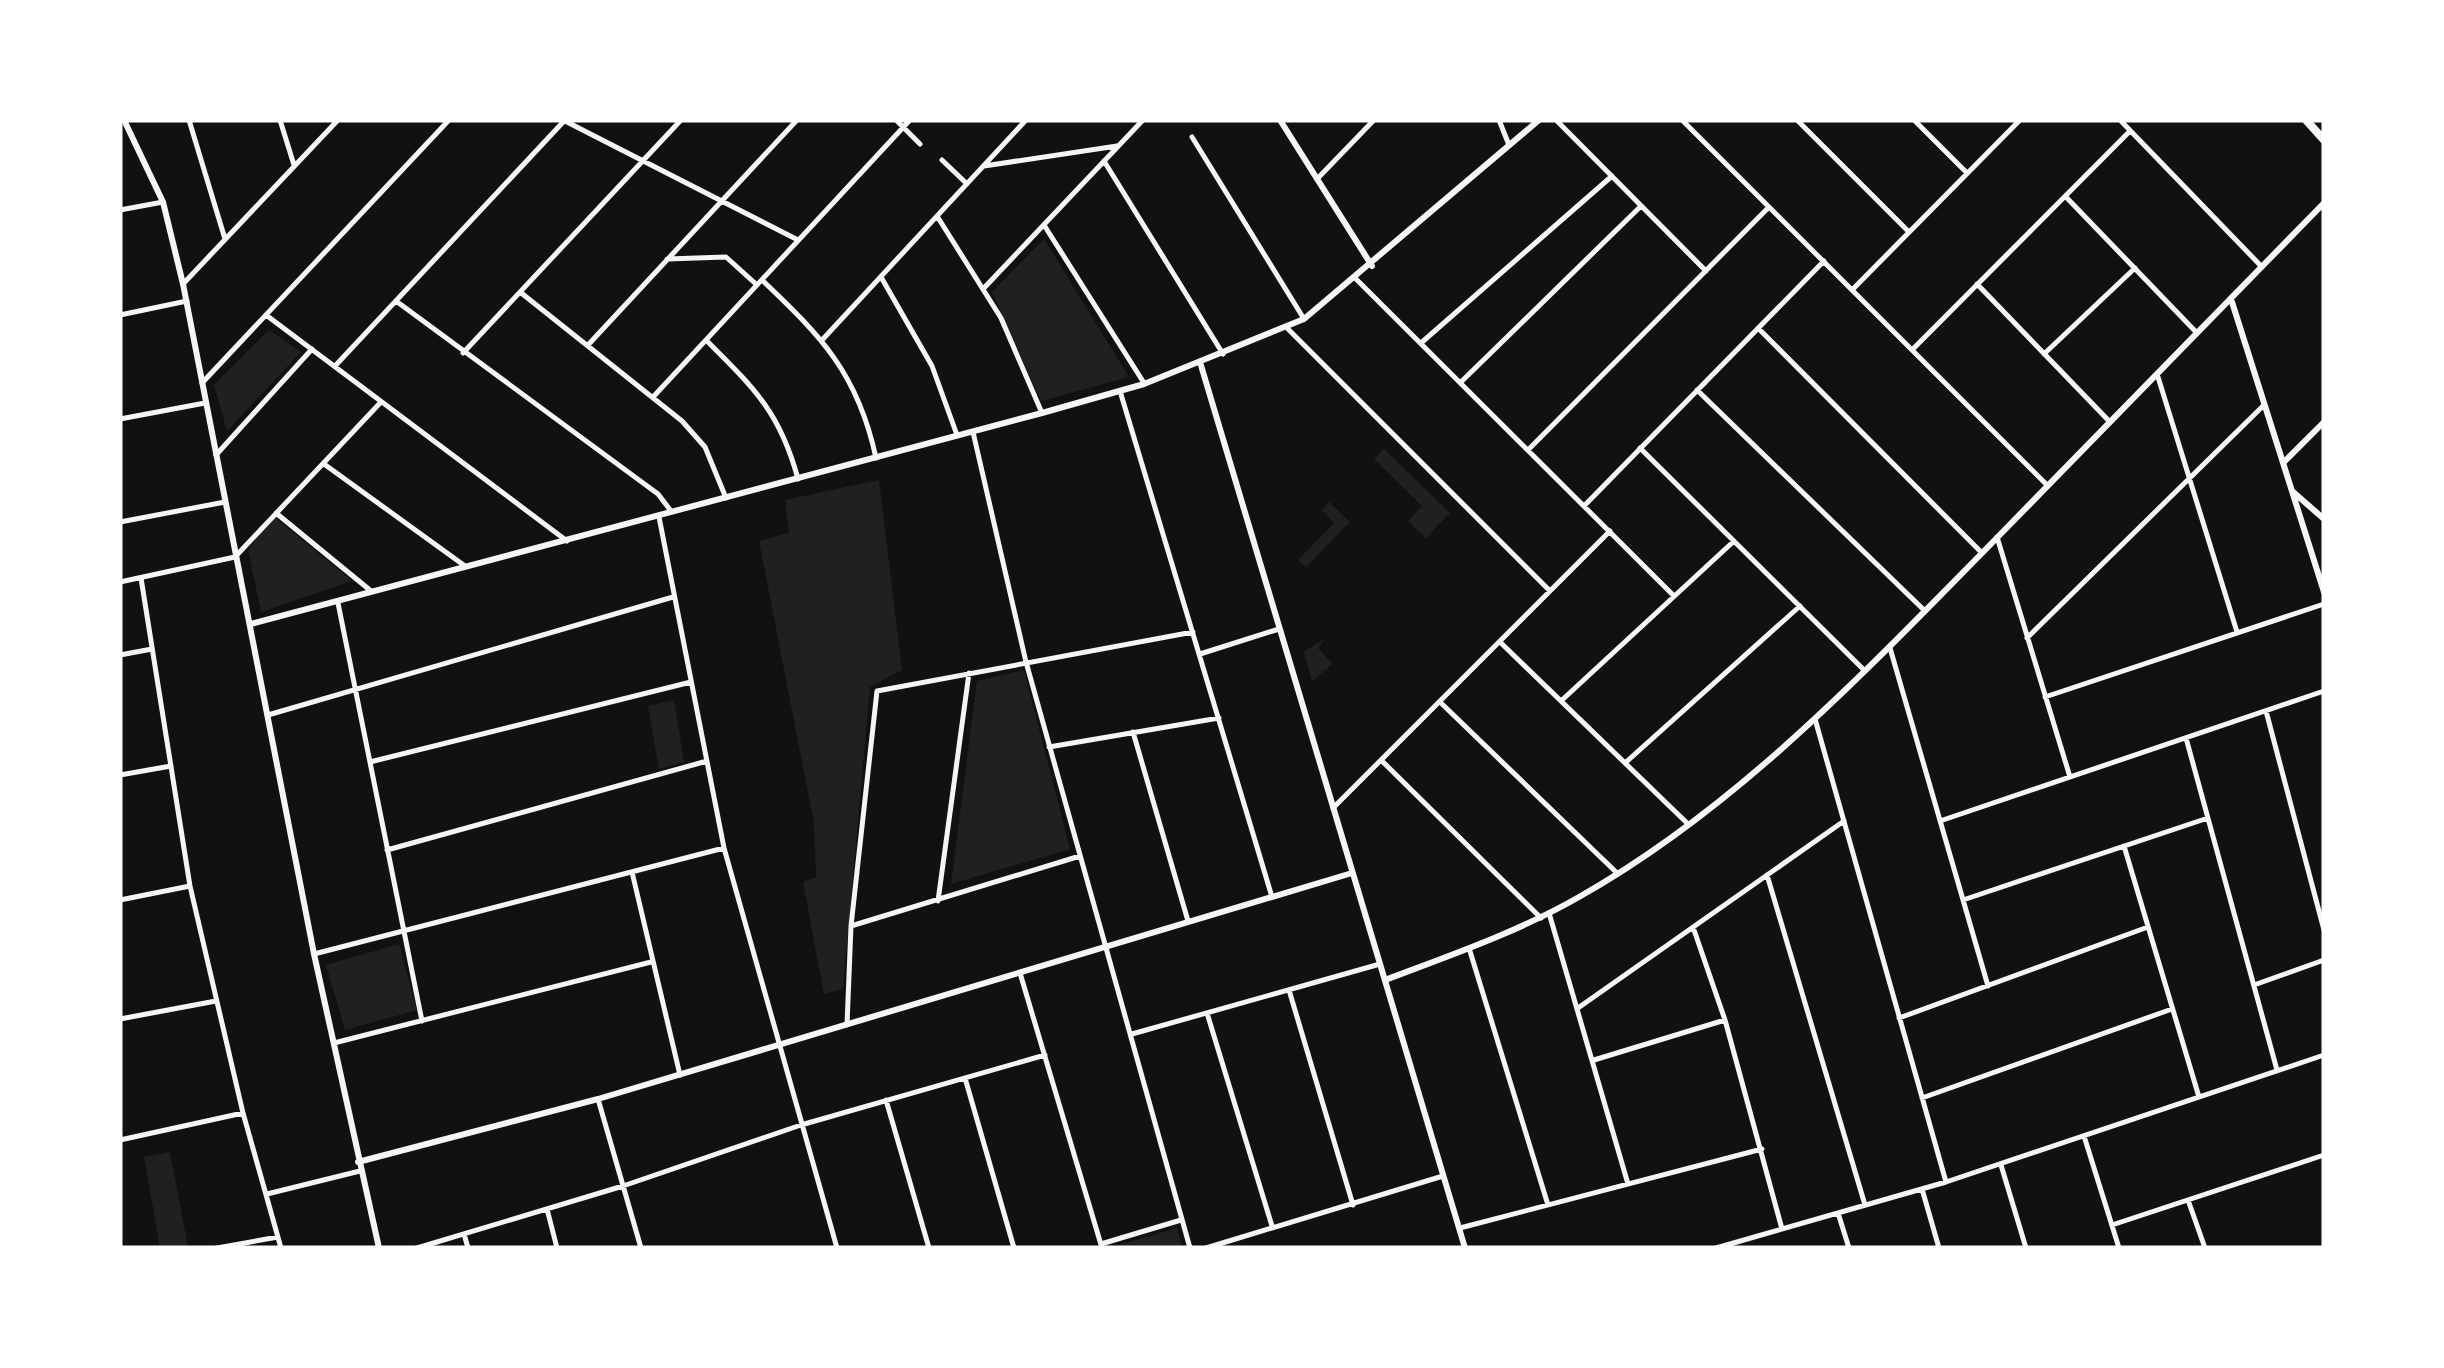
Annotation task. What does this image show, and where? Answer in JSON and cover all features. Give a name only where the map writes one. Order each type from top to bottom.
[{"type":"main road","points":[[2306,120],[2324,140]]},
{"type":"street","points":[[124,120],[163,202],[187,301],[314,954],[379,1248]]},
{"type":"street","points":[[189,120],[225,239]]},
{"type":"street","points":[[280,120],[294,166]]},
{"type":"street","points":[[183,284],[338,120]]},
{"type":"street","points":[[202,383],[449,120]]},
{"type":"street","points":[[334,366],[565,120],[798,240]]},
{"type":"street","points":[[464,353],[682,120]]},
{"type":"street","points":[[588,345],[796,120]]},
{"type":"street","points":[[896,120],[920,144]]},
{"type":"street","points":[[654,396],[910,120]]},
{"type":"street","points":[[823,339],[1026,120]]},
{"type":"street","points":[[984,288],[1143,120]]},
{"type":"street","points":[[1280,120],[1372,266]]},
{"type":"street","points":[[1317,178],[1374,120]]},
{"type":"street","points":[[1499,120],[1509,146]]},
{"type":"street","points":[[250,624],[1042,413],[1144,384],[1223,354],[1304,319],[1372,266],[1538,120]]},
{"type":"street","points":[[1556,120],[1706,271]]},
{"type":"street","points":[[1682,120],[2048,486]]},
{"type":"street","points":[[1797,120],[1908,231]]},
{"type":"street","points":[[1914,120],[1967,173]]},
{"type":"street","points":[[1852,290],[2020,120]]},
{"type":"street","points":[[2120,120],[2262,267]]},
{"type":"street","points":[[1912,350],[2130,131]]},
{"type":"street","points":[[1192,137],[1304,319]]},
{"type":"street","points":[[983,166],[1120,146]]},
{"type":"street","points":[[942,160],[967,184]]},
{"type":"street","points":[[1104,161],[1223,354]]},
{"type":"street","points":[[1421,344],[1612,176]]},
{"type":"street","points":[[2065,196],[2199,335]]},
{"type":"street","points":[[120,198],[121,210],[163,202]]},
{"type":"street","points":[[1385,980],[1550,914],[1618,874],[1688,824],[1815,719],[2158,377],[2324,202]]},
{"type":"street","points":[[1461,383],[1641,206]]},
{"type":"street","points":[[1528,450],[1769,207]]},
{"type":"street","points":[[936,216],[984,288],[1042,413]]},
{"type":"street","points":[[1044,226],[1144,384]]},
{"type":"street","points":[[667,259],[726,256],[823,339],[857,395],[876,458]]},
{"type":"street","points":[[1584,506],[1824,262]]},
{"type":"street","points":[[2044,354],[2135,268]]},
{"type":"street","points":[[881,277],[932,366],[958,436]]},
{"type":"street","points":[[1356,279],[1674,596]]},
{"type":"street","points":[[1977,284],[2111,423]]},
{"type":"street","points":[[520,292],[654,396],[704,447],[726,498]]},
{"type":"street","points":[[396,300],[658,494],[673,513]]},
{"type":"street","points":[[2232,300],[2324,592]]},
{"type":"street","points":[[120,314],[187,301]]},
{"type":"street","points":[[266,315],[567,541]]},
{"type":"street","points":[[1288,328],[1550,591]]},
{"type":"street","points":[[1758,328],[1982,553]]},
{"type":"street","points":[[706,340],[768,404],[787,440],[798,480]]},
{"type":"street","points":[[216,456],[312,349]]},
{"type":"street","points":[[1200,362],[1465,1248]]},
{"type":"street","points":[[2158,377],[2238,632]]},
{"type":"street","points":[[1697,390],[1924,611]]},
{"type":"street","points":[[1120,391],[1272,898]]},
{"type":"street","points":[[120,419],[206,402]]},
{"type":"street","points":[[120,582],[235,557],[381,402]]},
{"type":"street","points":[[2028,638],[2264,405]]},
{"type":"street","points":[[2283,463],[2324,422]]},
{"type":"street","points":[[973,432],[1048,747],[1108,946],[1190,1248]]},
{"type":"street","points":[[1640,448],[1864,671]]},
{"type":"street","points":[[323,464],[468,568]]},
{"type":"street","points":[[2291,490],[2324,519]]},
{"type":"street","points":[[120,522],[224,502]]},
{"type":"street","points":[[276,513],[373,593]]},
{"type":"street","points":[[659,516],[724,848],[837,1248]]},
{"type":"street","points":[[1333,808],[1610,531]]},
{"type":"street","points":[[1997,538],[2070,777]]},
{"type":"street","points":[[1561,701],[1734,541]]},
{"type":"street","points":[[140,578],[190,886],[243,1114],[281,1248]]},
{"type":"street","points":[[268,715],[674,597]]},
{"type":"street","points":[[338,602],[422,1020]]},
{"type":"street","points":[[2046,697],[2324,604]]},
{"type":"street","points":[[1625,763],[1800,606]]},
{"type":"street","points":[[1200,654],[1279,629]]},
{"type":"street","points":[[847,1025],[851,926],[877,691],[1193,632]]},
{"type":"street","points":[[1500,642],[1688,824]]},
{"type":"street","points":[[1890,646],[1988,986]]},
{"type":"street","points":[[120,655],[152,649]]},
{"type":"street","points":[[938,901],[969,674]]},
{"type":"street","points":[[370,762],[692,682]]},
{"type":"street","points":[[1940,820],[2324,691]]},
{"type":"street","points":[[1440,702],[1618,874]]},
{"type":"street","points":[[2266,711],[2324,930]]},
{"type":"street","points":[[1048,747],[1218,718]]},
{"type":"street","points":[[1815,719],[1946,1182]]},
{"type":"street","points":[[1133,732],[1189,922]]},
{"type":"street","points":[[2186,738],[2277,1070]]},
{"type":"street","points":[[387,850],[707,760]]},
{"type":"street","points":[[1381,760],[1540,918]]},
{"type":"street","points":[[120,776],[171,766]]},
{"type":"street","points":[[1963,900],[2208,818]]},
{"type":"street","points":[[1578,1008],[1844,821]]},
{"type":"street","points":[[2124,846],[2199,1097]]},
{"type":"street","points":[[314,954],[724,848]]},
{"type":"street","points":[[851,926],[1080,856]]},
{"type":"street","points":[[632,872],[680,1075]]},
{"type":"street","points":[[267,1194],[598,1100],[1352,873]]},
{"type":"street","points":[[1767,875],[1865,1206]]},
{"type":"street","points":[[120,900],[190,886]]},
{"type":"street","points":[[1550,914],[1628,1184]]},
{"type":"street","points":[[1693,927],[1762,1149],[1782,1230]]},
{"type":"street","points":[[1899,1018],[2148,927]]},
{"type":"street","points":[[1469,948],[1548,1205]]},
{"type":"street","points":[[2254,985],[2324,960]]},
{"type":"street","points":[[333,1044],[651,962]]},
{"type":"street","points":[[1131,1034],[1380,964]]},
{"type":"street","points":[[1020,973],[1102,1246],[1181,1220]]},
{"type":"street","points":[[1289,990],[1353,1204]]},
{"type":"street","points":[[120,1019],[216,1001]]},
{"type":"street","points":[[1922,1098],[2172,1009]]},
{"type":"street","points":[[1207,1014],[1272,1227]]},
{"type":"street","points":[[1594,1060],[1724,1020]]},
{"type":"street","points":[[1716,1248],[1946,1182],[2324,1054]]},
{"type":"street","points":[[417,1248],[623,1186],[801,1125],[1045,1055]]},
{"type":"street","points":[[965,1078],[1014,1248]]},
{"type":"street","points":[[598,1100],[641,1248]]},
{"type":"street","points":[[886,1100],[929,1248]]},
{"type":"street","points":[[120,1140],[243,1114]]},
{"type":"street","points":[[2084,1135],[2119,1248]]},
{"type":"street","points":[[1459,1228],[1762,1149]]},
{"type":"street","points":[[2112,1225],[2323,1158]]},
{"type":"street","points":[[2000,1164],[2026,1248]]},
{"type":"street","points":[[1206,1248],[1444,1176]]},
{"type":"street","points":[[1922,1189],[1939,1248]]},
{"type":"street","points":[[2188,1200],[2205,1248]]},
{"type":"street","points":[[547,1209],[557,1248]]},
{"type":"street","points":[[1838,1213],[1849,1248]]},
{"type":"street","points":[[464,1234],[468,1248]]},
{"type":"street","points":[[217,1248],[278,1237]]},
{"type":"shaded area","points":[[1044,239],[1129,377],[1041,401],[992,292]]},
{"type":"shaded area","points":[[269,330],[301,352],[227,431],[214,385]]},
{"type":"shaded area","points":[[1384,449],[1450,513],[1426,538],[1408,521],[1422,506],[1374,459]]},
{"type":"shaded area","points":[[879,480],[902,670],[870,687],[843,989],[824,994],[803,882],[816,877],[814,823],[759,541],[789,533],[785,500]]},
{"type":"shaded area","points":[[1329,502],[1350,522],[1306,567],[1298,560],[1334,523],[1322,510]]},
{"type":"shaded area","points":[[273,516],[352,581],[261,612],[248,550]]},
{"type":"shaded area","points":[[1325,639],[1318,648],[1333,664],[1312,681],[1304,651]]},
{"type":"shaded area","points":[[1024,670],[1070,849],[951,884],[977,681]]},
{"type":"shaded area","points":[[674,700],[684,762],[659,769],[648,706]]},
{"type":"shaded area","points":[[399,944],[417,1010],[345,1030],[326,965]]},
{"type":"shaded area","points":[[170,1152],[188,1247],[160,1248],[144,1157]]},
{"type":"shaded area","points":[[1177,1228],[1182,1248],[1115,1246]]}]
